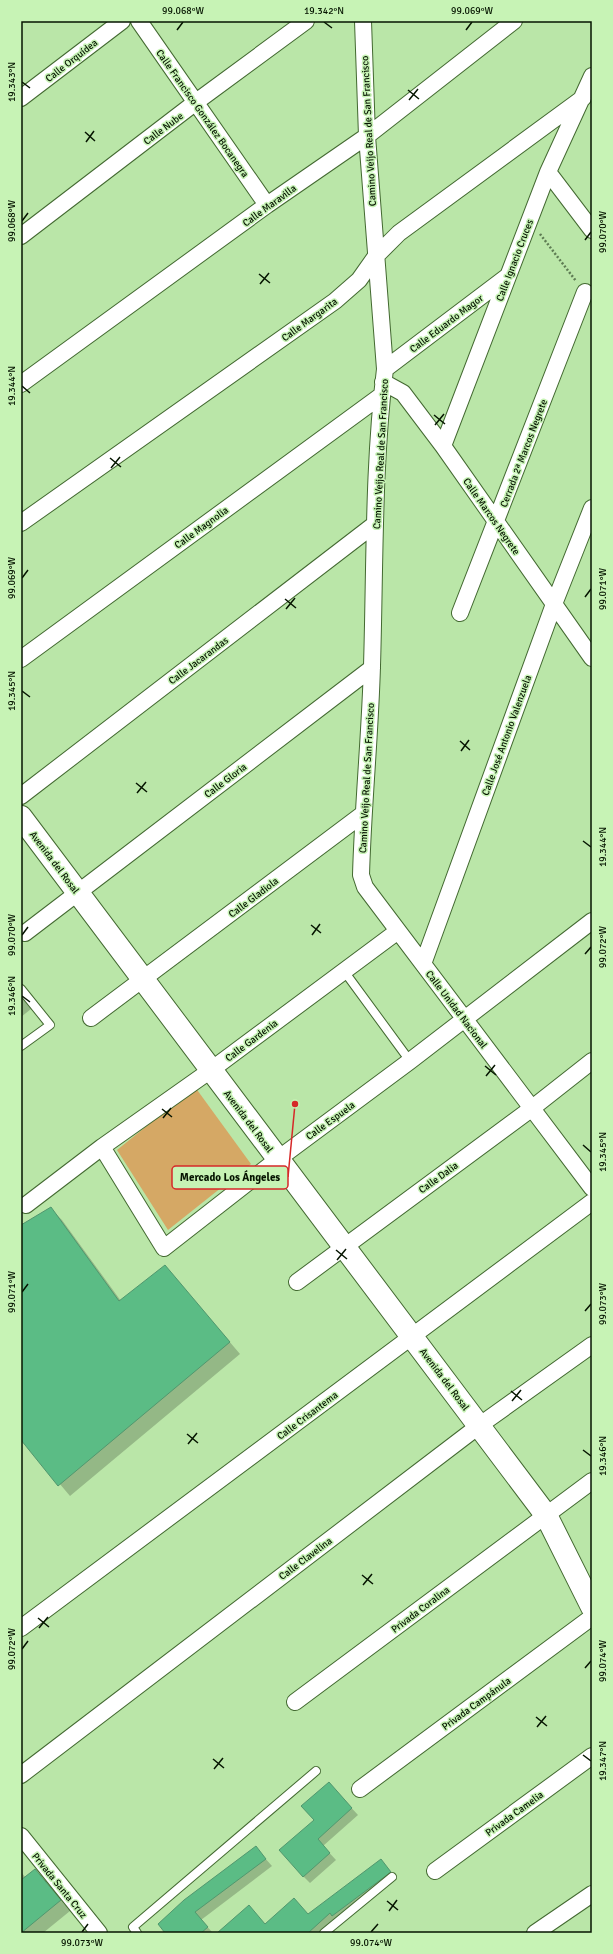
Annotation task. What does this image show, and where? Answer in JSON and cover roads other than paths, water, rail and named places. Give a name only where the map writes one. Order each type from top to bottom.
[{"type":"street","name":"Calle Orquídea","points":[[21,98],[122,21]]},
{"type":"street","name":"Calle Francisco González Bocanegra","points":[[139,21],[267,205]]},
{"type":"street","name":"Calle Nube","points":[[21,236],[196,102],[306,21]]},
{"type":"street","name":"Camino Veijo Real de San Francisco","points":[[363,21],[367,136],[383,382],[375,524],[372,668],[363,814],[361,875],[365,887]]},
{"type":"street","name":"Calle Maravilla","points":[[21,384],[267,205],[367,136],[514,21]]},
{"type":"street","name":"Calle Ignacio Cruces","points":[[443,446],[548,172],[587,104],[592,76]]},
{"type":"street","name":"Calle Margarita","points":[[21,523],[334,301],[359,280],[376,256],[399,233],[587,104]]},
{"type":"street","points":[[548,172],[592,230]]},
{"type":"street","name":"Calle Eduardo Magor","points":[[383,382],[508,276]]},
{"type":"street","name":"Cerrada 2ª Marcos Negrete","points":[[460,613],[585,292]]},
{"type":"street","name":"Calle Marcos Negrete","points":[[383,382],[403,393],[443,446],[592,658]]},
{"type":"street","name":"Calle Magnolia","points":[[21,659],[383,382]]},
{"type":"street","name":"Calle José Antonio Valenzuela","points":[[423,964],[554,604],[592,508]]},
{"type":"street","name":"Calle Jacarandas","points":[[21,796],[375,524]]},
{"type":"street","name":"Calle Gloria","points":[[25,933],[372,668]]},
{"type":"street","name":"Calle Gladiola","points":[[91,1018],[363,814]]},
{"type":"street","name":"Avenida del Rosal","points":[[21,817],[546,1515],[592,1607]]},
{"type":"street","name":"Calle Unidad Nacional","points":[[365,887],[592,1188]]},
{"type":"street","name":"Calle Espuela","points":[[102,1147],[164,1248],[278,1159],[465,1020],[592,921]]},
{"type":"street","name":"Calle Gardenia","points":[[26,1205],[102,1147],[211,1070],[398,931]]},
{"type":"street","name":"Calle Dalia","points":[[296,1282],[531,1109],[592,1061]]},
{"type":"street","name":"Calle Crisantema","points":[[21,1628],[592,1202]]},
{"type":"street","name":"Calle Clavelina","points":[[21,1775],[480,1426],[592,1345]]},
{"type":"street","name":"Privada Coralina","points":[[295,1702],[592,1481]]},
{"type":"street","name":"Privada Campánula","points":[[360,1789],[592,1617]]},
{"type":"street","name":"Privada Camelia","points":[[436,1870],[592,1756]]},
{"type":"street","name":"Privada Santa Cruz","points":[[21,1836],[98,1933]]},
{"type":"street","points":[[535,1933],[592,1894]]},
{"type":"lane","points":[[344,971],[410,1062]]},
{"type":"lane","points":[[21,989],[50,1025],[21,1046]]},
{"type":"lane","points":[[137,1933],[133,1927],[316,1771]]},
{"type":"lane","points":[[324,1933],[392,1877]]},
{"type":"place","name":"Mercado Los Ángeles","points":[[295,1104]]}]
